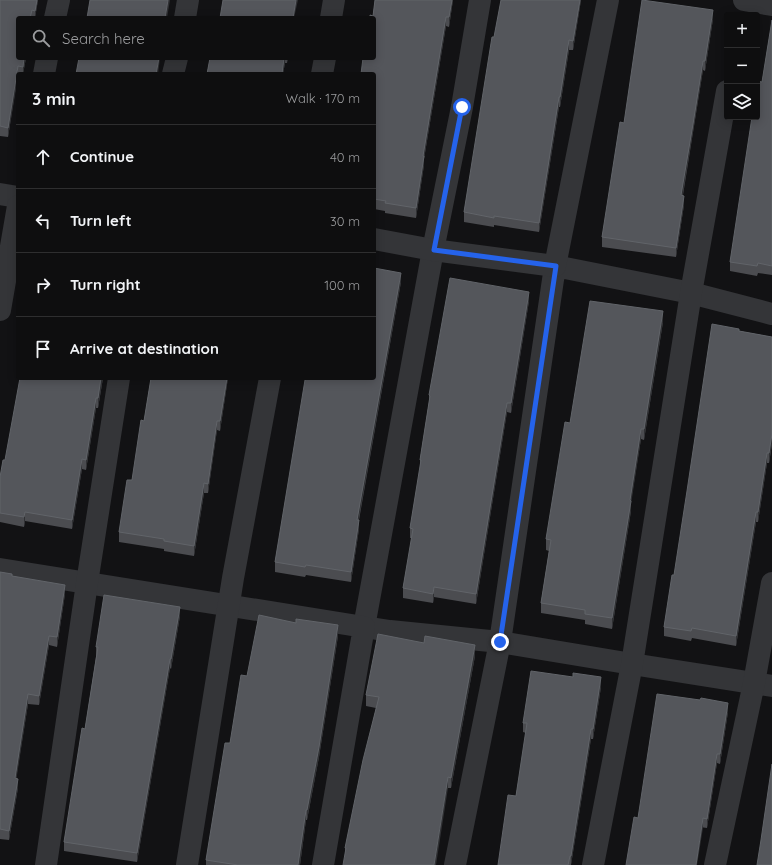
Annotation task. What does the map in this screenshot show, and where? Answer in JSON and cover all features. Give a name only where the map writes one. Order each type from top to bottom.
[{"type":"street","points":[[55,16],[59,0]]},
{"type":"street","points":[[185,16],[188,0]]},
{"type":"street","points":[[331,16],[334,0]]},
{"type":"street","points":[[323,865],[364,626],[462,107],[480,0]]},
{"type":"street","points":[[455,865],[500,642],[556,266],[608,0]]},
{"type":"street","points":[[741,12],[744,0],[772,5]]},
{"type":"street","points":[[44,72],[47,60]]},
{"type":"street","points":[[174,72],[176,60]]},
{"type":"street","points":[[322,72],[325,60]]},
{"type":"street","points":[[593,865],[632,664],[691,293],[724,108]]},
{"type":"street","points":[[0,194],[16,197]]},
{"type":"street","points":[[0,310],[16,218]]},
{"type":"street","points":[[376,239],[434,250],[556,266],[691,293],[772,314]]},
{"type":"street","points":[[46,865],[87,583],[119,380]]},
{"type":"street","points":[[187,865],[229,605],[270,380]]},
{"type":"street","points":[[0,570],[390,631],[500,642],[763,684]]},
{"type":"street","points":[[715,865],[763,684],[772,583]]},
{"type":"building","points":[[0,0],[37,0],[35,11],[32,10],[30,16],[16,16],[16,60],[24,60],[23,67],[18,66],[16,72],[8,128],[0,126]]},
{"type":"building","points":[[90,0],[168,0],[165,16],[87,16]]},
{"type":"building","points":[[223,0],[296,0],[293,16],[220,16]]},
{"type":"building","points":[[375,0],[452,0],[449,17],[446,17],[416,208],[385,203],[386,201],[376,199],[376,72],[361,72],[363,60],[376,60],[376,16],[373,16]]},
{"type":"building","points":[[501,0],[580,0],[573,41],[569,40],[539,223],[494,216],[494,218],[464,212],[492,37],[494,37]]},
{"type":"building","points":[[642,0],[713,10],[681,195],[684,196],[676,248],[602,237],[620,122],[624,123]]},
{"type":"building","points":[[772,20],[772,266],[758,263],[757,266],[730,262],[752,120],[760,120],[760,82],[762,82]]},
{"type":"building","points":[[79,60],[159,60],[156,72],[76,72]]},
{"type":"building","points":[[210,60],[284,60],[282,72],[207,72]]},
{"type":"building","points":[[376,268],[401,273],[357,520],[359,520],[351,572],[275,562],[305,380],[376,380]]},
{"type":"building","points":[[450,278],[529,292],[511,403],[507,403],[476,594],[434,587],[433,594],[403,588],[413,529],[410,528],[421,460],[429,395]]},
{"type":"building","points":[[590,301],[663,311],[644,429],[641,429],[612,618],[585,614],[585,610],[541,603],[551,540],[546,539],[565,422],[570,423]]},
{"type":"building","points":[[712,324],[772,337],[772,434],[769,453],[767,453],[758,512],[756,512],[736,636],[692,628],[691,631],[664,627],[672,575],[674,575]]},
{"type":"building","points":[[20,380],[101,380],[98,398],[96,398],[86,460],[82,459],[72,520],[25,512],[24,517],[0,513],[0,477],[3,460],[5,460]]},
{"type":"building","points":[[151,380],[227,380],[220,421],[217,421],[208,484],[204,483],[194,546],[164,541],[164,539],[119,532],[127,480],[132,480],[141,420],[144,421]]},
{"type":"building","points":[[0,572],[12,574],[12,576],[65,585],[57,637],[49,636],[39,696],[28,694],[15,778],[18,779],[9,831],[0,829]]},
{"type":"building","points":[[104,595],[180,607],[137,853],[64,842],[82,728],[85,729],[98,647],[96,647]]},
{"type":"building","points":[[259,615],[296,623],[296,619],[338,625],[319,747],[306,810],[298,865],[238,865],[206,860],[225,743],[230,743],[241,675],[247,676]]},
{"type":"building","points":[[378,634],[424,643],[425,636],[475,645],[451,778],[448,777],[434,865],[343,865],[345,848],[363,760],[379,697],[366,695]]},
{"type":"building","points":[[531,671],[573,677],[573,673],[601,677],[593,729],[591,729],[571,856],[568,865],[498,865],[508,795],[516,796],[527,723],[523,723]]},
{"type":"building","points":[[657,694],[700,700],[701,698],[728,703],[720,754],[717,754],[707,819],[703,818],[696,865],[626,865],[634,817],[638,818]]},
{"type":"building","points":[[772,764],[772,865],[757,865],[761,840]]},
{"type":"route","points":[[462,107],[434,250],[556,266],[500,642]]}]
